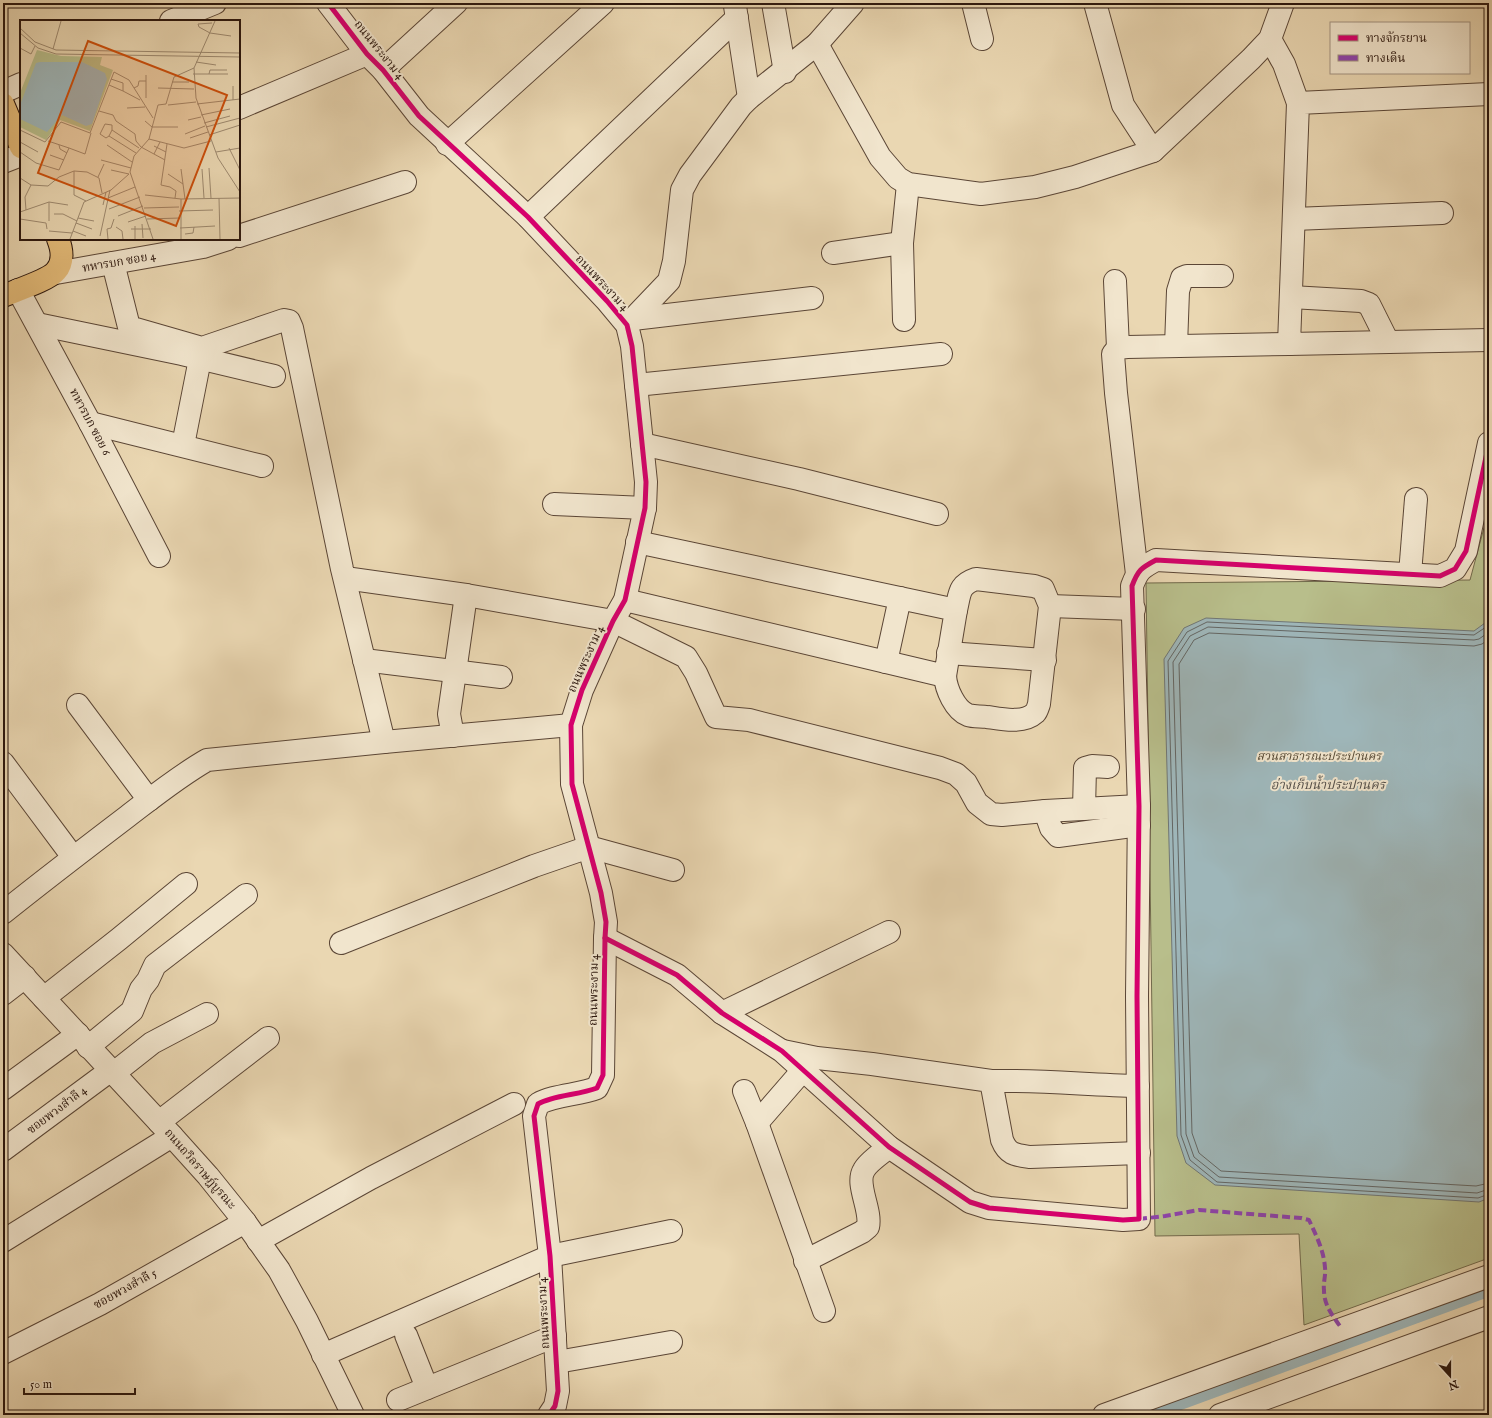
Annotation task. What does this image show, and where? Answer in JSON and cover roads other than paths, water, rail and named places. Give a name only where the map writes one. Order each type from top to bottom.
[{"type":"main road","points":[[3,104],[20,145]]},
{"type":"main road","points":[[11,293],[56,272],[60,264],[62,254],[58,240]]},
{"type":"street","points":[[173,20],[215,3]]},
{"type":"street","name":"ถนนพระงาม 4","points":[[328,3],[367,54],[383,70],[419,116],[447,144],[528,217],[630,322],[646,482],[645,508],[625,600],[614,620],[582,690],[571,725],[572,784],[601,893],[606,922],[603,1075],[598,1088],[585,1093],[544,1100],[538,1104],[534,1116],[550,1256],[557,1362],[558,1391],[555,1406],[549,1415]]},
{"type":"street","points":[[383,70],[456,3]]},
{"type":"street","points":[[447,144],[603,3]]},
{"type":"street","points":[[773,3],[785,72]]},
{"type":"street","points":[[630,322],[669,281],[674,261],[682,190],[690,175],[741,106],[785,72],[817,44],[853,3]]},
{"type":"street","points":[[972,3],[982,39]]},
{"type":"street","points":[[1095,3],[1123,105],[1152,151]]},
{"type":"street","points":[[817,44],[880,157],[898,178],[908,184],[981,194],[1035,187],[1075,177],[1152,151],[1251,59],[1270,39],[1283,3]]},
{"type":"street","points":[[736,10],[750,98]]},
{"type":"street","points":[[528,217],[736,10]]},
{"type":"street","points":[[1270,39],[1284,64],[1298,103],[1289,344]]},
{"type":"street","points":[[240,108],[367,54]]},
{"type":"street","points":[[3,92],[20,84]]},
{"type":"street","points":[[1298,103],[1489,94]]},
{"type":"street","points":[[3,162],[20,155]]},
{"type":"street","points":[[240,236],[405,182]]},
{"type":"street","points":[[904,320],[902,243],[908,184]]},
{"type":"street","points":[[1294,219],[1442,213]]},
{"type":"street","name":"ทหารบก ซอย 4","points":[[56,272],[203,247],[225,240]]},
{"type":"street","points":[[833,253],[902,243]]},
{"type":"street","points":[[113,263],[129,327],[202,348],[284,320],[289,321],[300,360],[345,578],[384,742]]},
{"type":"street","points":[[1176,346],[1178,291],[1182,278],[1187,276],[1222,276]]},
{"type":"street","points":[[1115,281],[1118,348],[1113,354],[1115,381],[1137,574]]},
{"type":"street","name":"ทหารบก ซอย 6","points":[[11,293],[37,324],[90,422],[159,556]]},
{"type":"street","points":[[1291,297],[1361,301],[1369,304],[1388,342]]},
{"type":"street","points":[[630,322],[812,298]]},
{"type":"street","points":[[37,324],[182,354],[274,376]]},
{"type":"street","points":[[1118,348],[1489,340]]},
{"type":"street","points":[[636,385],[941,354]]},
{"type":"street","points":[[183,445],[200,359]]},
{"type":"street","points":[[90,422],[262,466]]},
{"type":"street","points":[[605,938],[677,976],[722,1013],[782,1051],[889,1147],[970,1202],[989,1208],[1123,1220],[1139,1219],[1137,996],[1139,816],[1134,609],[1132,586],[1137,574],[1140,568],[1156,560],[1440,576],[1455,569],[1466,551],[1489,443]]},
{"type":"street","points":[[642,444],[799,479],[937,514]]},
{"type":"street","points":[[1410,574],[1416,499]]},
{"type":"street","points":[[554,504],[645,508]]},
{"type":"street","points":[[637,542],[956,610]]},
{"type":"street","points":[[345,578],[466,595],[614,620],[686,657],[696,673],[716,717],[749,720],[940,768],[956,774],[966,783],[977,803],[991,814],[1002,815],[1084,809],[1139,816]]},
{"type":"street","points":[[976,579],[1034,586],[1043,590],[1050,606],[1045,660],[1038,708],[1036,712],[1030,716],[1010,720],[968,715],[959,707],[948,692],[945,676],[960,591],[967,582],[976,579]]},
{"type":"street","points":[[453,736],[449,714],[466,595]]},
{"type":"street","points":[[886,662],[900,598]]},
{"type":"street","points":[[625,600],[945,676]]},
{"type":"street","points":[[1050,606],[1134,609]]},
{"type":"street","points":[[948,653],[1045,660]]},
{"type":"street","points":[[364,660],[501,677]]},
{"type":"street","points":[[78,705],[149,800]]},
{"type":"street","points":[[3,913],[73,857],[149,800],[207,760],[571,725]]},
{"type":"street","points":[[3,763],[73,857]]},
{"type":"street","points":[[1084,809],[1085,768],[1092,766],[1108,767]]},
{"type":"street","points":[[1045,811],[1052,828],[1058,836],[1139,816]]},
{"type":"street","points":[[341,943],[534,866],[589,847],[673,870]]},
{"type":"street","points":[[44,998],[186,884]]},
{"type":"street","points":[[3,1089],[132,1011],[141,988],[148,980],[155,965],[246,895]]},
{"type":"street","points":[[722,1013],[889,932]]},
{"type":"street","name":"ถนนถวิลราษฎ์บูรณะ","points":[[3,954],[166,1129],[208,1176],[245,1222],[279,1270],[307,1322],[353,1415]]},
{"type":"street","points":[[3,994],[25,977]]},
{"type":"street","name":"ซอยพวงสำลี 4","points":[[3,1150],[152,1043],[207,1014]]},
{"type":"street","points":[[3,1241],[166,1129],[268,1038]]},
{"type":"street","points":[[782,1051],[816,1058],[872,1064],[991,1081],[1138,1086]]},
{"type":"street","points":[[757,1123],[803,1070]]},
{"type":"street","points":[[991,1081],[1002,1140],[1006,1149],[1015,1155],[1030,1157],[1139,1153]]},
{"type":"street","points":[[744,1091],[757,1123],[824,1311]]},
{"type":"street","points":[[258,1241],[371,1178],[514,1104]]},
{"type":"street","points":[[805,1261],[862,1232],[868,1227],[870,1220],[861,1177],[864,1169],[889,1147]]},
{"type":"street","name":"ซอยพวงสำลี 5","points":[[3,1353],[100,1304],[245,1222]]},
{"type":"street","points":[[323,1355],[550,1256],[671,1232]]},
{"type":"street","points":[[1104,1415],[1489,1276]]},
{"type":"street","points":[[1220,1415],[1489,1317]]},
{"type":"street","points":[[406,1335],[427,1388]]},
{"type":"street","points":[[398,1400],[555,1336]]},
{"type":"street","points":[[557,1362],[671,1342]]},
{"type":"water","name":"อ่างเก็บน้ำประปานคร","points":[[1206,618],[1474,631],[1489,620],[1489,1198],[1479,1202],[1215,1185],[1186,1163],[1177,1136],[1164,659],[1184,628]]},
{"type":"waterway","points":[[1146,1415],[1489,1289]]},
{"type":"park label","name":"สวนสาธารณะประปานคร","points":[[1319,756]]}]
